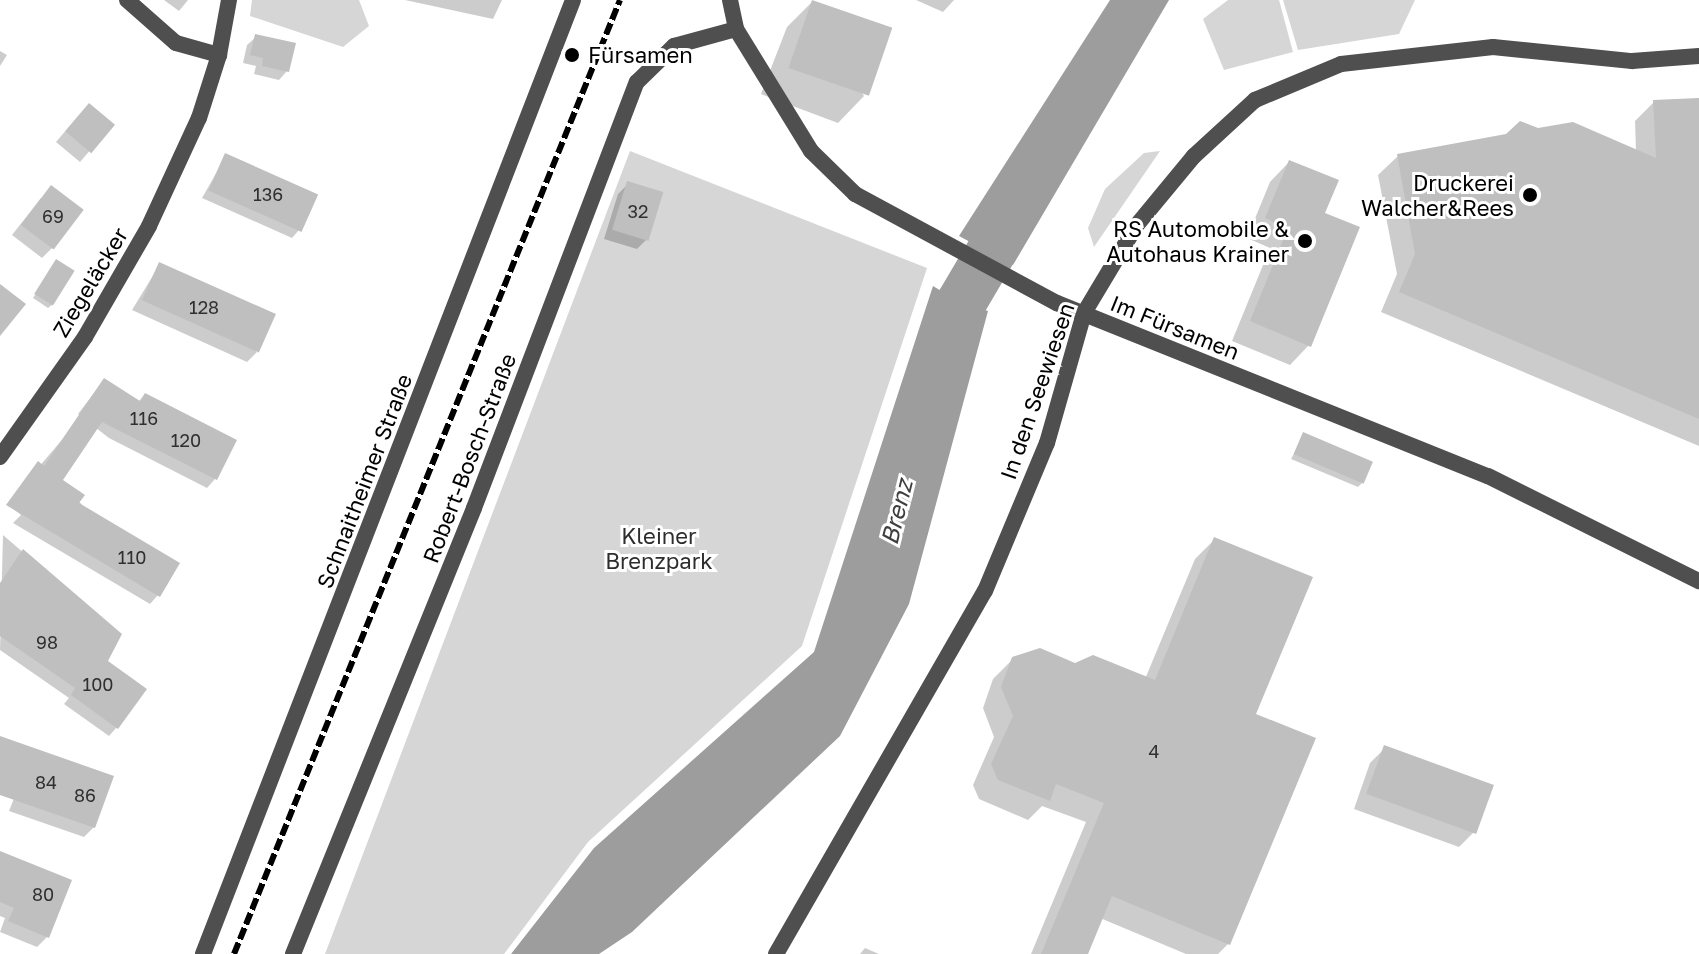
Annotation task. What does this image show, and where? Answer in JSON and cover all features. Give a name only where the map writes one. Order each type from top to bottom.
[{"type":"street","points":[[127,0],[176,43],[219,55]]},
{"type":"street","name":"Ziegeläcker","points":[[0,457],[91,327],[149,226],[199,118],[219,55],[229,0]]},
{"type":"street","name":"Schnaitheimer Straße","points":[[203,954],[573,0]]},
{"type":"street","name":"Im Fürsamen","points":[[730,0],[736,29],[811,151],[855,194],[928,235],[1084,313],[1488,476],[1699,581]]},
{"type":"street","name":"Robert-Bosch-Straße","points":[[293,954],[474,508],[637,82],[674,46],[736,29]]},
{"type":"street","name":"In den Seewiesen","points":[[776,954],[985,591],[1047,443],[1084,313],[1136,226],[1194,156],[1255,100],[1341,64],[1493,47],[1632,61],[1699,56]]},
{"type":"green space","points":[[252,0],[359,0],[369,26],[343,47],[250,16]]},
{"type":"green space","points":[[1228,0],[1279,0],[1293,52],[1224,70],[1203,19]]},
{"type":"green space","points":[[1283,0],[1415,0],[1399,34],[1298,50]]},
{"type":"green space","name":"Kleiner Brenzpark","points":[[630,151],[927,268],[802,646],[588,842],[504,954],[325,954]]},
{"type":"green space","points":[[1160,151],[1094,247],[1088,228],[1105,189],[1144,153]]},
{"type":"water","points":[[1110,0],[1169,0],[1013,265],[959,236]]},
{"type":"water","points":[[933,286],[961,303],[988,311],[909,604],[840,736],[632,932],[599,954],[511,954],[594,848],[814,652]]},
{"type":"building","points":[[812,0],[892,28],[869,96],[789,68]]},
{"type":"building","points":[[255,34],[296,43],[289,72],[262,66],[263,58],[250,55]]},
{"type":"building","points":[[1699,98],[1699,419],[1399,292],[1415,254],[1397,154],[1506,134],[1520,121],[1538,128],[1573,122],[1656,158],[1653,100]]},
{"type":"building","points":[[89,103],[115,125],[91,153],[65,131]]},
{"type":"building","points":[[225,153],[318,194],[302,232],[208,190]]},
{"type":"building","points":[[1289,160],[1339,180],[1325,213],[1360,227],[1311,347],[1250,321],[1288,228],[1265,218]]},
{"type":"building","points":[[627,181],[663,192],[648,241],[612,230]]},
{"type":"building","points":[[51,185],[84,210],[54,250],[21,225]]},
{"type":"building","points":[[56,259],[75,271],[53,305],[34,294]]},
{"type":"building","points":[[159,262],[276,314],[259,352],[142,300]]},
{"type":"building","points":[[0,284],[26,304],[0,336]]},
{"type":"building","points":[[104,378],[140,401],[145,393],[237,440],[217,480],[102,422],[63,480],[85,495],[79,503],[180,563],[160,597],[6,505],[38,461],[44,466]]},
{"type":"building","points":[[1303,432],[1373,462],[1364,484],[1294,454]]},
{"type":"building","points":[[1214,537],[1313,577],[1256,714],[1316,738],[1230,945],[1112,896],[1088,954],[1041,954],[1104,803],[1056,784],[1050,801],[998,780],[991,764],[1013,716],[1001,687],[1012,657],[1040,648],[1075,663],[1093,655],[1155,680]]},
{"type":"building","points":[[23,549],[122,634],[108,661],[147,689],[118,729],[71,695],[75,688],[0,636],[0,583]]},
{"type":"building","points":[[0,736],[114,776],[95,828],[0,795]]},
{"type":"building","points":[[1384,745],[1494,785],[1476,834],[1366,794]]},
{"type":"building","points":[[0,851],[72,880],[49,938],[8,921],[14,908],[0,902]]},
{"type":"waterway","name":"Brenz","points":[[935,365],[961,303],[1024,196]]},
{"type":"railway","points":[[234,954],[620,0]]},
{"type":"place","name":"Fürsamen","points":[[572,55]]},
{"type":"place","name":"Druckerei Walcher&Rees","points":[[1530,195]]},
{"type":"place","name":"RS Automobile & Autohaus Krainer","points":[[1305,241]]}]
